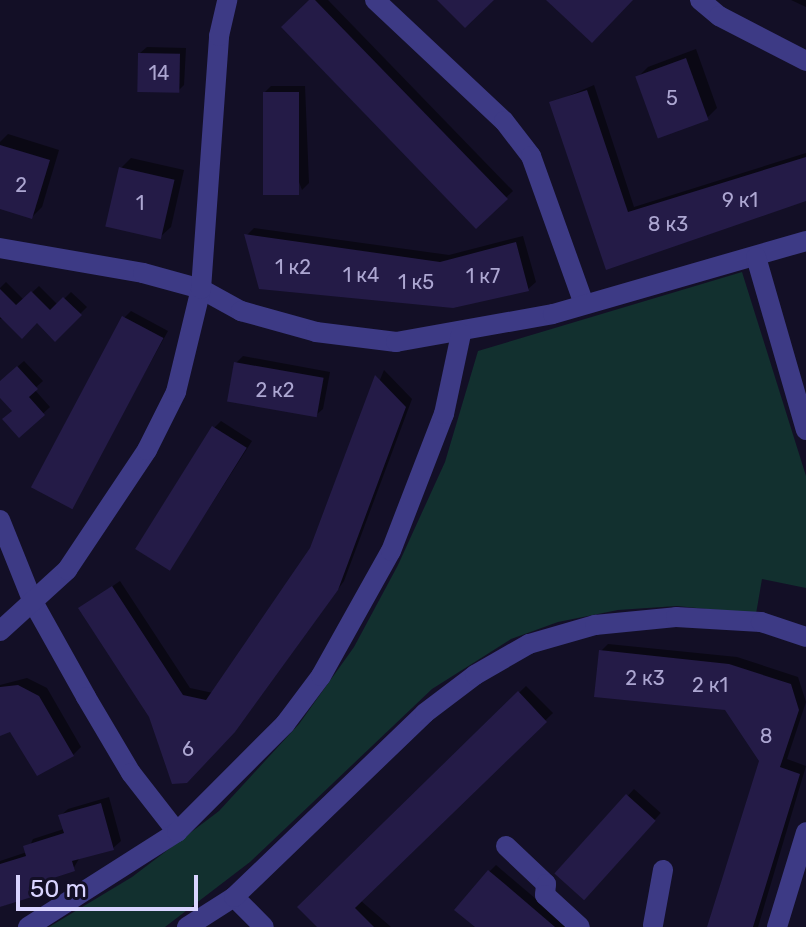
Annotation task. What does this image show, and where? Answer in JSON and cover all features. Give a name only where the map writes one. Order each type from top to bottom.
[{"type":"street","points":[[0,631],[67,570],[147,450],[176,392],[201,289],[227,0]]},
{"type":"street","points":[[375,0],[504,121],[531,156],[584,304]]},
{"type":"street","points":[[700,0],[719,16],[806,61]]},
{"type":"street","points":[[0,248],[87,261],[201,289],[241,311],[316,332],[396,342],[461,334],[584,304],[806,241]]},
{"type":"street","points":[[756,257],[806,430]]},
{"type":"street","points":[[28,927],[177,832],[285,724],[356,616],[391,551],[419,482],[453,382],[461,334]]},
{"type":"street","points":[[0,520],[33,602],[131,773],[177,832]]},
{"type":"street","points":[[187,927],[234,897],[425,713],[475,675],[529,644],[595,625],[676,617],[761,622],[806,637]]},
{"type":"street","points":[[777,927],[806,832]]},
{"type":"street","points":[[506,846],[546,884],[545,895],[580,927]]},
{"type":"street","points":[[653,926],[663,870]]},
{"type":"street","points":[[234,897],[264,927]]},
{"type":"green space","points":[[742,272],[806,476],[806,588],[762,579],[756,614],[677,606],[618,610],[558,622],[511,639],[432,689],[250,862],[165,927],[49,927],[132,877],[219,811],[299,724],[354,647],[398,565],[445,462],[478,351]]},
{"type":"building","points":[[309,0],[315,0],[508,199],[476,229],[281,27]]},
{"type":"building","points":[[437,0],[494,0],[465,28]]},
{"type":"building","points":[[546,0],[633,0],[592,43]]},
{"type":"building","points":[[138,53],[180,54],[179,93],[137,92]]},
{"type":"building","points":[[686,58],[709,120],[658,138],[635,76]]},
{"type":"building","points":[[587,90],[628,212],[806,157],[806,201],[606,270],[549,102]]},
{"type":"building","points":[[263,92],[299,92],[299,195],[263,195]]},
{"type":"building","points":[[0,145],[50,160],[32,219],[0,209]]},
{"type":"building","points":[[119,167],[175,180],[161,239],[105,226]]},
{"type":"building","points":[[244,234],[440,262],[516,242],[529,291],[453,308],[259,289]]},
{"type":"building","points":[[0,289],[16,305],[31,291],[50,310],[63,297],[82,315],[55,342],[37,323],[22,339],[0,317]]},
{"type":"building","points":[[122,316],[163,338],[72,509],[31,487]]},
{"type":"building","points":[[234,362],[324,378],[317,417],[227,401]]},
{"type":"building","points":[[17,366],[38,389],[29,397],[45,415],[19,438],[2,419],[12,411],[0,398],[0,381]]},
{"type":"building","points":[[375,375],[406,407],[338,590],[235,732],[187,783],[172,784],[149,717],[78,608],[112,586],[183,695],[206,700],[310,548]]},
{"type":"building","points":[[212,426],[247,448],[170,571],[135,549]]},
{"type":"building","points":[[599,650],[729,664],[791,684],[799,710],[780,767],[800,774],[753,927],[707,927],[759,761],[725,710],[594,697]]},
{"type":"building","points":[[18,685],[39,696],[74,756],[37,776],[10,732],[0,736],[0,687]]},
{"type":"building","points":[[518,691],[547,722],[355,908],[374,927],[317,927],[297,907]]},
{"type":"building","points":[[626,794],[656,821],[584,900],[554,874]]},
{"type":"building","points":[[101,803],[114,850],[72,861],[75,871],[35,884],[38,895],[0,907],[0,864],[26,856],[23,846],[64,833],[58,815]]},
{"type":"building","points":[[488,870],[555,927],[475,927],[454,910]]}]
